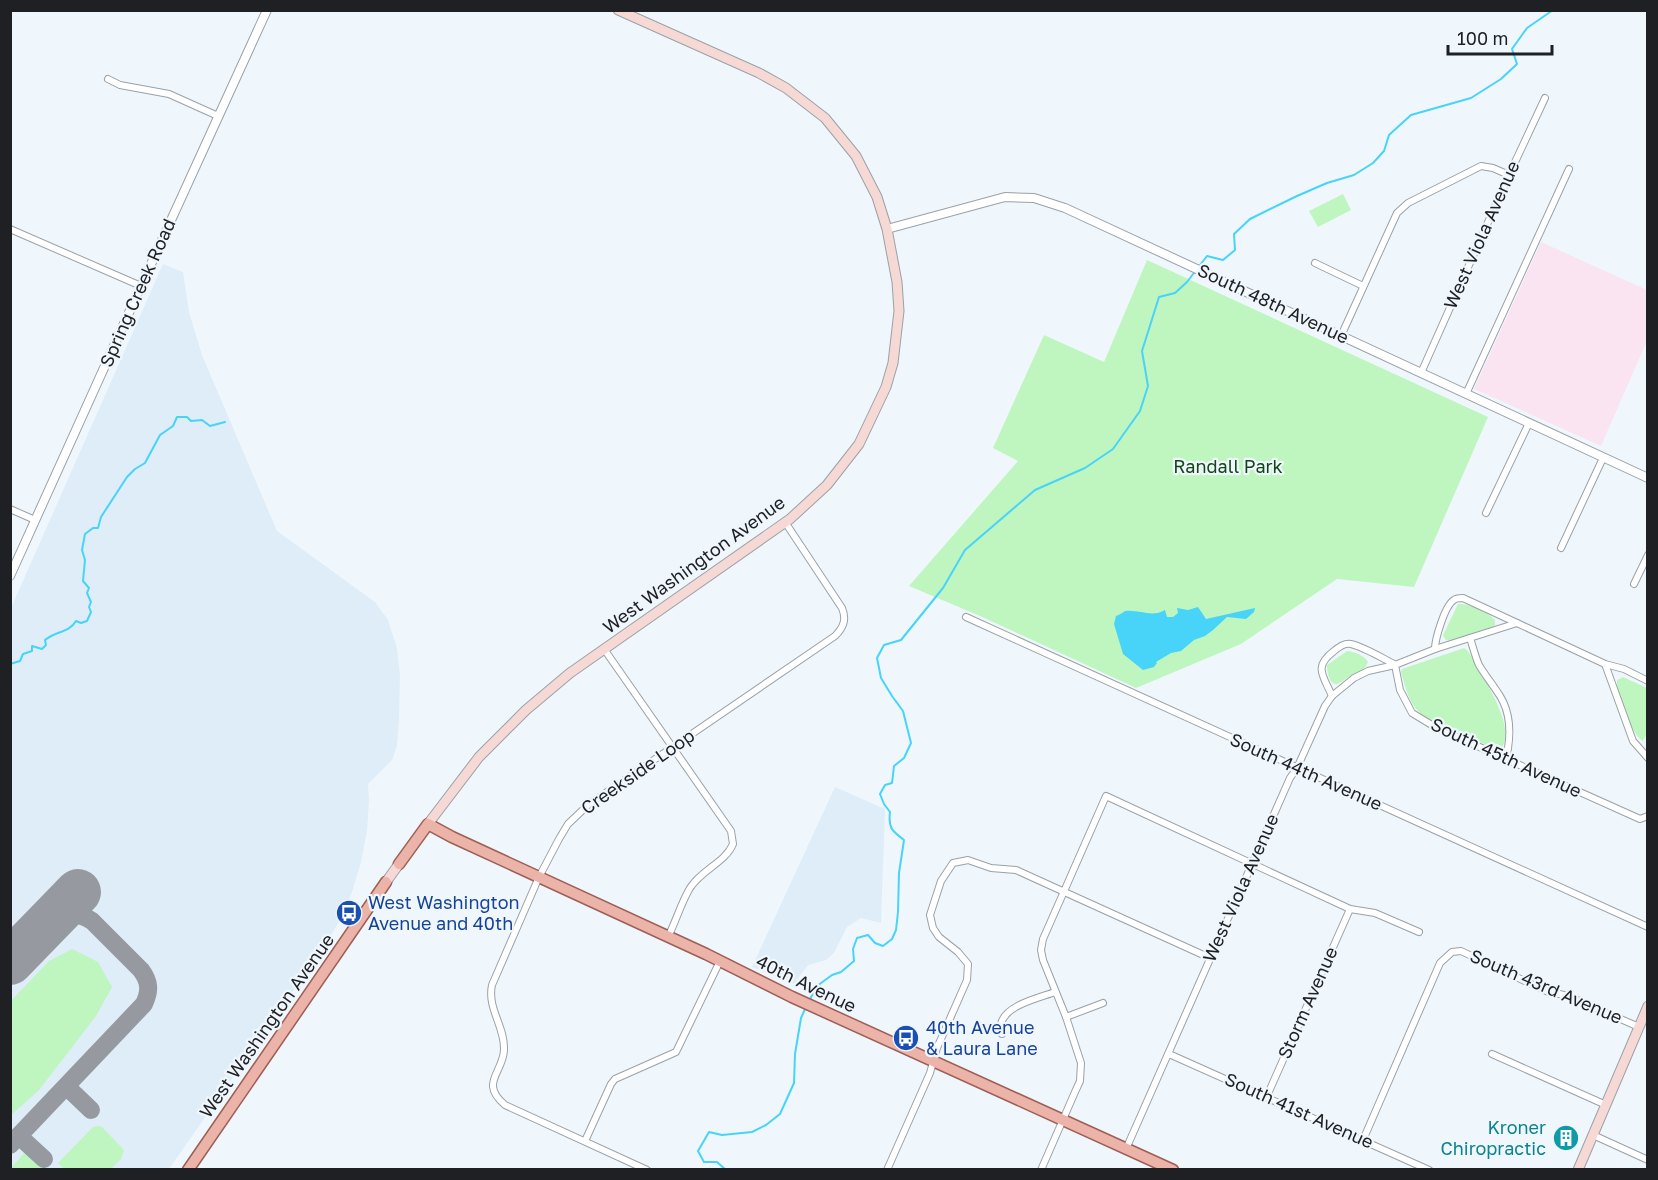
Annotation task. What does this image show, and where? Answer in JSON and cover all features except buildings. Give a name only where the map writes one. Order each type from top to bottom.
[{"type":"main road","name":"West Washington Avenue","points":[[188,1170],[386,882],[479,757],[526,710],[570,674],[785,522],[827,485],[859,444],[886,387],[892,363],[899,311],[897,282],[887,229],[877,197],[856,156],[825,118],[786,88],[759,73],[618,10]]},
{"type":"main road","name":"40th Avenue","points":[[428,824],[792,997],[1173,1170]]},
{"type":"main road","points":[[1578,1170],[1647,1006]]},
{"type":"street","name":"Spring Creek Road","points":[[10,576],[267,10]]},
{"type":"street","points":[[108,79],[120,86],[169,94],[218,116]]},
{"type":"street","name":"West Viola Avenue","points":[[1421,373],[1545,98]]},
{"type":"street","points":[[1341,336],[1397,213],[1408,203],[1481,166],[1509,175]]},
{"type":"street","points":[[1466,394],[1569,169]]},
{"type":"street","name":"South 48th Avenue","points":[[887,229],[1005,197],[1034,198],[1065,208],[1647,478]]},
{"type":"street","points":[[10,229],[141,286]]},
{"type":"street","points":[[1314,263],[1363,286]]},
{"type":"street","points":[[1486,513],[1529,423]]},
{"type":"street","points":[[1560,548],[1603,458]]},
{"type":"street","points":[[10,509],[35,520]]},
{"type":"street","name":"Creekside Loop","points":[[647,1170],[505,1105],[498,1099],[493,1081],[504,1049],[503,1037],[490,997],[492,985],[539,877],[567,824],[576,814],[841,630],[845,621],[842,608],[785,522]]},
{"type":"street","points":[[1635,584],[1647,555]]},
{"type":"street","points":[[1435,649],[1437,635],[1450,604],[1454,600],[1463,598],[1647,681]]},
{"type":"street","name":"South 44th Avenue","points":[[966,617],[1647,927]]},
{"type":"street","name":"West Viola Avenue","points":[[1126,1149],[1170,1054],[1290,778],[1332,696],[1354,678],[1368,671],[1395,665],[1435,649],[1517,623]]},
{"type":"street","points":[[1470,638],[1479,664],[1508,711],[1510,729],[1506,759]]},
{"type":"street","points":[[1332,696],[1321,670],[1322,664],[1325,658],[1342,645],[1352,645],[1395,665]]},
{"type":"street","points":[[604,650],[731,831],[734,844],[726,856],[705,871],[690,888],[668,937]]},
{"type":"street","points":[[1605,664],[1633,741],[1646,756]]},
{"type":"street","name":"South 45th Avenue","points":[[1395,665],[1400,690],[1412,713],[1435,727],[1640,819],[1647,816]]},
{"type":"street","points":[[1646,756],[1647,747]]},
{"type":"street","points":[[1041,1170],[1080,1081],[1081,1063],[1041,950],[1043,939],[1106,796],[1350,909],[1376,913],[1419,932]]},
{"type":"street","points":[[887,1170],[967,980],[968,964],[939,936],[933,928],[930,915],[941,880],[953,863],[968,860],[991,868],[1016,870],[1210,958]]},
{"type":"street","name":"Storm Avenue","points":[[1267,1096],[1350,909]]},
{"type":"street","name":"South 43rd Avenue","points":[[1363,1140],[1440,963],[1452,952],[1461,951],[1546,990],[1568,996],[1639,1027]]},
{"type":"street","points":[[585,1141],[615,1079],[676,1052],[720,961]]},
{"type":"street","points":[[1002,1034],[1000,1025],[1006,1014],[1018,1006],[1055,992]]},
{"type":"street","points":[[1066,1017],[1103,1004]]},
{"type":"street","name":"South 41st Avenue","points":[[1170,1054],[1429,1170]]},
{"type":"street","points":[[1492,1054],[1606,1104]]},
{"type":"street","points":[[1593,1135],[1647,1160]]},
{"type":"shaded area","points":[[1541,242],[1647,290],[1647,341],[1601,446],[1474,389]]},
{"type":"shaded area","points":[[163,264],[183,272],[189,312],[202,355],[277,531],[375,602],[388,620],[397,648],[400,676],[397,746],[392,760],[368,784],[367,831],[361,862],[340,920],[324,947],[169,1169],[11,1170],[11,608]]},
{"type":"shaded area","points":[[835,787],[885,809],[881,923],[861,918],[847,927],[834,953],[826,960],[808,965],[794,984],[752,967]]},
{"type":"green space","points":[[1343,194],[1351,210],[1318,227],[1309,211]]},
{"type":"green space","name":"Randall Park","points":[[1147,260],[1488,417],[1414,587],[1337,579],[1241,644],[1136,688],[909,586],[1018,461],[993,448],[1044,335],[1104,362]]},
{"type":"green space","points":[[1458,604],[1483,611],[1495,620],[1495,625],[1492,628],[1450,641],[1446,640],[1444,633]]},
{"type":"green space","points":[[1464,648],[1488,685],[1501,714],[1505,728],[1505,740],[1501,749],[1495,749],[1428,719],[1413,704],[1407,692],[1402,669]]},
{"type":"green space","points":[[1347,651],[1359,654],[1368,662],[1360,671],[1334,684],[1329,677],[1327,665]]},
{"type":"green space","points":[[1623,677],[1647,688],[1647,733],[1643,741],[1631,725],[1617,687],[1617,680]]},
{"type":"green space","points":[[72,949],[98,962],[112,987],[96,1016],[39,1090],[11,1115],[11,1001],[49,961]]},
{"type":"green space","points":[[93,1127],[102,1127],[124,1150],[121,1159],[111,1169],[64,1169],[58,1163]]},
{"type":"green space","points":[[26,1151],[43,1168],[42,1169],[11,1169]]},
{"type":"water","points":[[1198,607],[1206,619],[1255,608],[1246,619],[1227,617],[1205,636],[1194,640],[1181,651],[1171,653],[1156,662],[1154,667],[1143,670],[1123,654],[1114,624],[1116,616],[1125,611],[1155,613],[1165,610],[1167,617],[1173,617],[1178,613],[1177,608],[1188,610]]},
{"type":"waterway","points":[[809,1001],[817,986],[832,975],[841,972],[854,961],[853,949],[857,938],[868,935],[875,943],[883,946],[892,939],[896,930],[899,873],[904,840],[892,829],[890,812],[880,794],[885,785],[892,783],[894,766],[904,758],[911,743],[903,711],[881,678],[877,658],[884,645],[901,640],[943,588],[965,550],[1035,490],[1085,468],[1113,449],[1140,411],[1148,386],[1142,351],[1159,297],[1175,293],[1187,282],[1207,256],[1223,260],[1235,250],[1234,234],[1250,219],[1327,183],[1354,175],[1373,163],[1384,151],[1389,135],[1411,115],[1471,98],[1501,79],[1517,64],[1512,49],[1527,28],[1553,10]]},
{"type":"waterway","points":[[10,664],[20,661],[23,654],[32,651],[32,646],[42,649],[46,645],[45,640],[70,627],[76,621],[81,623],[87,621],[91,612],[89,607],[91,602],[87,593],[89,588],[83,581],[85,560],[82,550],[85,534],[93,528],[98,528],[101,517],[127,477],[145,463],[160,435],[173,426],[177,417],[187,417],[191,421],[202,420],[210,426],[225,422]]},
{"type":"waterway","points":[[726,1170],[717,1162],[704,1162],[698,1151],[709,1132],[722,1135],[752,1132],[780,1114],[794,1083],[795,1054],[801,1018],[806,1007]]},
{"type":"taxiway","points":[[10,1145],[144,1004],[147,995],[148,987],[141,970],[92,921],[74,914],[54,916]]},
{"type":"taxiway","points":[[67,1087],[91,1110]]},
{"type":"taxiway","points":[[19,1136],[44,1159]]},
{"type":"runway","points":[[10,962],[78,892]]},
{"type":"place","name":"West Washington Avenue and 40th","points":[[349,913]]},
{"type":"place","name":"40th Avenue & Laura Lane","points":[[906,1038]]},
{"type":"place","name":"Kroner Chiropractic","points":[[1566,1138]]}]
